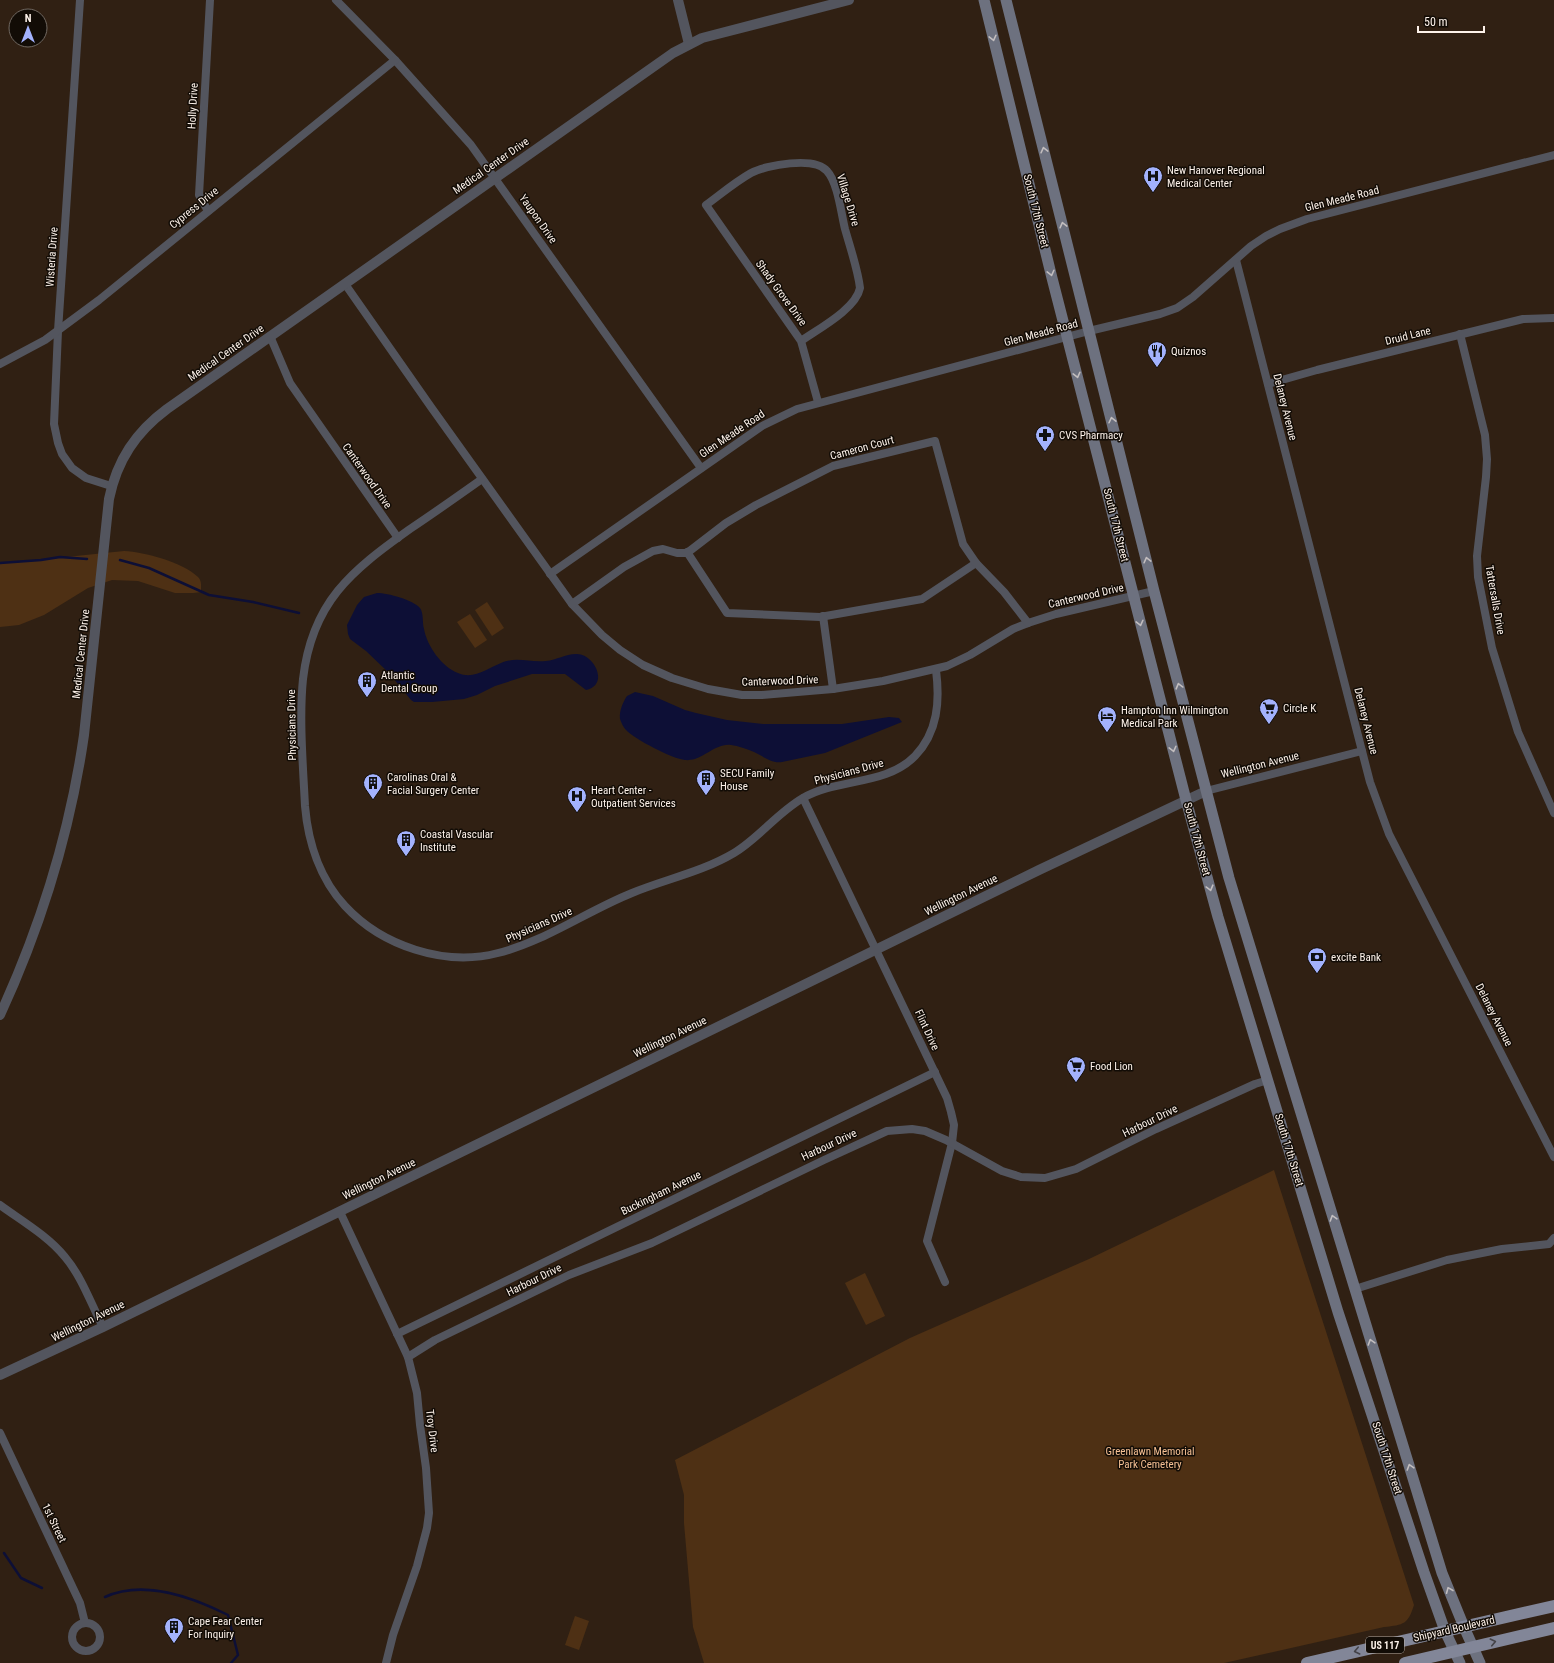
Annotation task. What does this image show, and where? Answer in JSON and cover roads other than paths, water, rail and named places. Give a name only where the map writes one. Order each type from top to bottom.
[{"type":"main road","name":"South 17th Street","points":[[984,0],[1186,800],[1218,917],[1338,1312],[1424,1572],[1445,1631],[1460,1663]]},
{"type":"main road","name":"South 17th Street","points":[[1006,0],[1154,591],[1206,791],[1243,924],[1442,1573],[1480,1663]]},
{"type":"main road","name":"Shipyard Boulevard","points":[[1307,1663],[1554,1606]]},
{"type":"main road","name":"Shipyard Boulevard","points":[[1405,1663],[1554,1628]]},
{"type":"street","name":"Wisteria Drive","points":[[80,0],[58,331],[54,416],[55,434],[66,461],[79,474],[111,486]]},
{"type":"street","name":"Holly Drive","points":[[208,211],[199,195],[210,0]]},
{"type":"street","name":"Yaupon Drive","points":[[336,0],[395,60],[455,125],[495,178],[701,468]]},
{"type":"street","points":[[678,0],[689,44]]},
{"type":"street","name":"Medical Center Drive","points":[[0,1014],[20,970],[52,881],[78,773],[87,715],[107,511],[111,486],[116,470],[125,452],[146,426],[167,409],[270,336],[673,53],[702,38],[849,0]]},
{"type":"street","name":"Cypress Drive","points":[[0,364],[39,344],[99,300],[395,60]]},
{"type":"street","name":"Glen Meade Road","points":[[550,574],[762,426],[791,411],[818,402],[1160,314],[1177,308],[1204,290],[1251,246],[1266,236],[1291,224],[1554,155]]},
{"type":"street","name":"Village Drive","points":[[706,205],[746,176],[762,168],[796,163],[809,163],[819,165],[827,171],[836,191],[860,288],[858,296],[849,307],[801,341]]},
{"type":"street","name":"Shady Grove Drive","points":[[706,205],[801,341],[818,402]]},
{"type":"street","name":"Delaney Avenue","points":[[1236,260],[1373,789],[1389,834],[1554,1157]]},
{"type":"street","name":"Canterwood Drive","points":[[346,284],[482,479],[572,604],[602,636],[620,650],[644,665],[690,684],[708,689],[742,694],[769,695],[833,689],[883,681],[936,670],[970,655],[1028,623],[1154,591]]},
{"type":"street","name":"Druid Lane","points":[[1268,384],[1317,370],[1523,318],[1554,318]]},
{"type":"street","name":"Tattersalls Drive","points":[[1460,334],[1485,435],[1487,458],[1486,477],[1476,556],[1478,577],[1490,641],[1518,732],[1554,813]]},
{"type":"street","name":"Canterwood Drive","points":[[270,336],[290,383],[398,538]]},
{"type":"street","name":"Cameron Court","points":[[687,552],[726,523],[756,505],[834,466],[935,441],[963,544],[976,563],[1004,592],[1028,623]]},
{"type":"street","points":[[398,538],[482,479]]},
{"type":"street","name":"Physicians Drive","points":[[398,538],[350,576],[330,601],[315,629],[309,648],[303,678],[302,695],[305,806],[306,821],[313,851],[325,876],[344,905],[383,936],[417,950],[446,956],[474,957],[514,949],[546,936],[631,893],[694,872],[724,859],[748,843],[803,798],[829,788],[885,774],[897,769],[914,757],[928,739],[936,717],[938,691],[936,670]]},
{"type":"street","points":[[572,604],[624,567],[653,551],[663,549],[677,553],[687,552],[727,613],[823,616],[922,599],[976,563]]},
{"type":"street","points":[[823,616],[833,689]]},
{"type":"street","name":"Wellington Avenue","points":[[0,1375],[103,1327],[877,949],[1186,800],[1206,791],[1362,751]]},
{"type":"street","name":"Flint Drive","points":[[803,798],[877,949],[947,1098],[954,1125],[952,1143],[927,1241],[945,1282]]},
{"type":"street","name":"Buckingham Avenue","points":[[397,1334],[935,1072]]},
{"type":"street","name":"Harbour Drive","points":[[408,1357],[434,1340],[569,1275],[652,1243],[887,1131],[912,1129],[925,1131],[952,1143],[1002,1172],[1022,1177],[1054,1177],[1076,1169],[1156,1129],[1255,1084],[1268,1080]]},
{"type":"street","points":[[0,1205],[53,1245],[64,1256],[77,1274],[103,1327]]},
{"type":"street","name":"Troy Drive","points":[[340,1212],[408,1357],[417,1393],[426,1468],[429,1513],[423,1545],[393,1635],[386,1663]]},
{"type":"street","points":[[1355,1290],[1447,1260],[1502,1249],[1549,1244],[1554,1238]]},
{"type":"street","name":"1st Street","points":[[0,1433],[80,1603],[85,1623]]},
{"type":"waterway","points":[[0,563],[60,557],[87,559]]},
{"type":"waterway","points":[[120,560],[149,568],[209,595],[253,602],[299,613]]},
{"type":"waterway","points":[[4,1553],[21,1578],[42,1588]]},
{"type":"waterway","points":[[105,1597],[120,1592],[136,1590],[168,1592],[199,1602],[228,1615],[238,1655],[231,1663]]},
{"type":"place","name":"New Hanover Regional Medical Center","points":[[1153,193]]},
{"type":"place","name":"Quiznos","points":[[1157,368]]},
{"type":"place","name":"CVS Pharmacy","points":[[1045,452]]},
{"type":"place","name":"Atlantic Dental Group","points":[[367,698]]},
{"type":"place","name":"Circle K","points":[[1269,725]]},
{"type":"place","name":"Hampton Inn Wilmington Medical Park","points":[[1107,733]]},
{"type":"place","name":"SECU Family House","points":[[706,796]]},
{"type":"place","name":"Carolinas Oral & Facial Surgery Center","points":[[373,800]]},
{"type":"place","name":"Heart Center - Outpatient Services","points":[[577,813]]},
{"type":"place","name":"Coastal Vascular Institute","points":[[406,857]]},
{"type":"place","name":"excite Bank","points":[[1317,974]]},
{"type":"place","name":"Food Lion","points":[[1076,1083]]},
{"type":"place","name":"Cape Fear Center For Inquiry","points":[[174,1644]]},
{"type":"park label","name":"Greenlawn Memorial Park Cemetery","points":[[1150,1457]]}]
